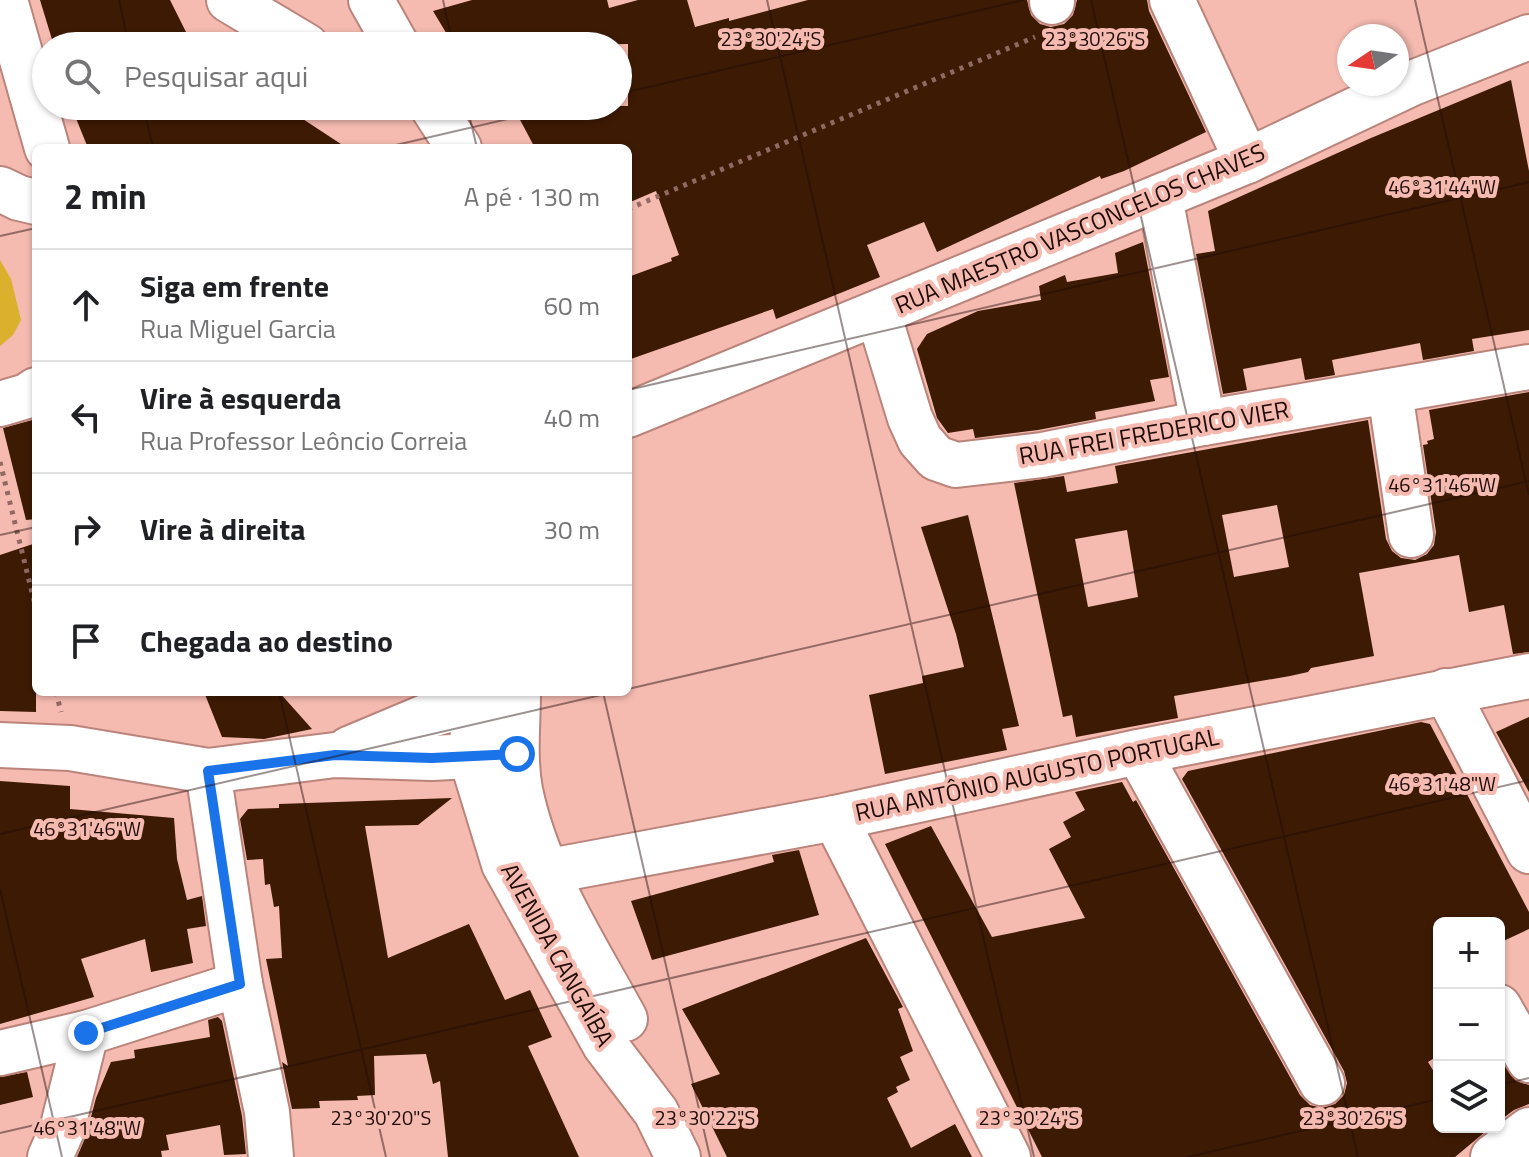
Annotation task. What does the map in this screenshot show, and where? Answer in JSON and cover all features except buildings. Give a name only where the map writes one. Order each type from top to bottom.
[{"type":"street","points":[[5,0],[32,95]]},
{"type":"street","points":[[229,0],[283,32]]},
{"type":"street","points":[[371,0],[389,32]]},
{"type":"street","points":[[1172,0],[1247,161]]},
{"type":"street","name":"RUA MAESTRO VASCONCELOS CHAVES","points":[[632,413],[1247,161],[1410,84],[1529,37]]},
{"type":"street","points":[[39,120],[46,144]]},
{"type":"street","points":[[440,120],[456,144]]},
{"type":"street","points":[[0,160],[32,164]]},
{"type":"street","points":[[0,189],[32,201]]},
{"type":"street","points":[[1160,197],[1203,423]]},
{"type":"street","name":"RUA FREI FREDERICO VIER","points":[[878,313],[910,418],[920,440],[936,458],[956,465],[1042,455],[1203,423],[1529,367]]},
{"type":"street","points":[[1390,392],[1411,535]]},
{"type":"street","points":[[0,404],[32,393]]},
{"type":"street","name":"RUA ANTÔNIO AUGUSTO PORTUGAL","points":[[545,872],[835,818],[1138,752],[1529,676]]},
{"type":"street","points":[[1446,691],[1529,851]]},
{"type":"street","points":[[335,755],[475,697],[518,697]]},
{"type":"street","name":"AVENIDA CANGAÍBA","points":[[475,697],[471,756],[504,864],[605,1045],[666,1144]]},
{"type":"street","name":"AVENIDA CANGAÍBA","points":[[518,697],[520,790],[545,872],[634,1034],[666,1144]]},
{"type":"street","points":[[0,745],[70,748],[208,771],[335,755],[432,758],[517,754]]},
{"type":"street","points":[[1138,752],[1322,1083]]},
{"type":"street","points":[[208,771],[240,984],[261,1076],[271,1157]]},
{"type":"street","points":[[835,818],[1008,1157]]},
{"type":"street","points":[[0,1053],[86,1033],[240,984]]},
{"type":"street","points":[[1505,1018],[1529,1060]]},
{"type":"street","points":[[50,1157],[62,1130],[86,1033]]},
{"type":"street","points":[[1493,1157],[1529,1130]]},
{"type":"path","points":[[632,207],[1042,34],[1056,16],[1052,1]]},
{"type":"path","points":[[0,462],[32,593]]},
{"type":"shaded area","points":[[0,260],[11,279],[21,320],[13,335],[0,346]]},
{"type":"route","points":[[86,1033],[240,984],[208,771],[335,755],[432,758],[517,754]]}]
